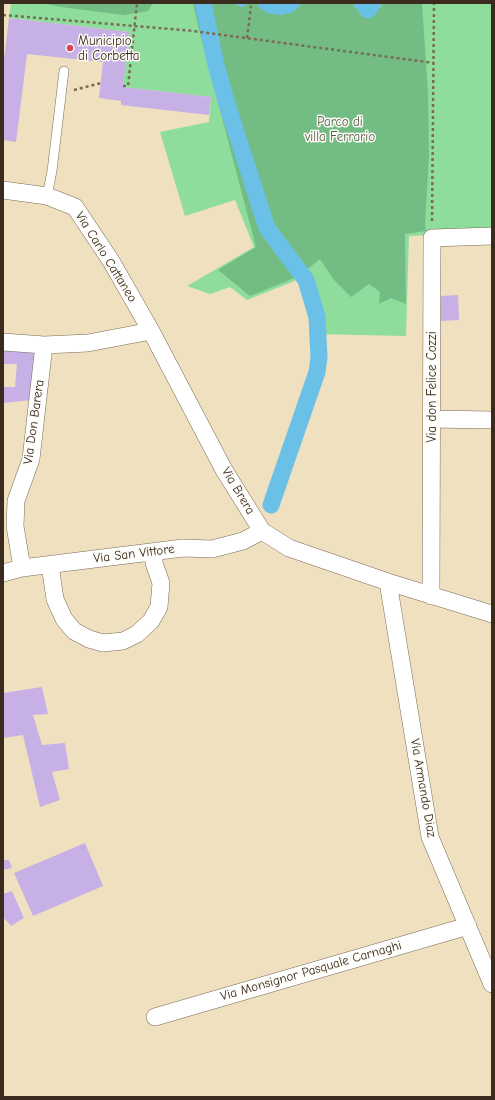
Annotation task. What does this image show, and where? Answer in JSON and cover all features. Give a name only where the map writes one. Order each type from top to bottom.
[{"type":"street","name":"Via Carlo Cattaneo","points":[[3,190],[47,196],[75,207],[111,261],[151,330]]},
{"type":"street","points":[[432,238],[492,236]]},
{"type":"street","name":"Via don Felice Cozzi","points":[[431,596],[432,238]]},
{"type":"street","points":[[3,342],[44,344],[88,343],[151,330]]},
{"type":"street","name":"Via Brera","points":[[151,330],[224,470],[262,531],[289,548],[431,596],[492,614]]},
{"type":"street","name":"Via Don Barera","points":[[22,568],[15,526],[16,501],[31,459],[44,344]]},
{"type":"street","points":[[432,419],[492,420]]},
{"type":"street","name":"Via San Vittore","points":[[3,573],[22,568],[183,548],[212,549],[243,541],[262,531]]},
{"type":"street","points":[[50,565],[55,599],[64,619],[74,631],[89,639],[103,643],[123,641],[137,634],[151,621],[159,607],[161,583],[154,563],[154,552]]},
{"type":"street","name":"Via Armando Diaz","points":[[388,582],[430,837],[492,984]]},
{"type":"street","name":"Via Monsignor Pasquale Carnaghi","points":[[155,1017],[468,926]]},
{"type":"lane","points":[[47,196],[52,171],[64,71]]},
{"type":"path","points":[[123,86],[128,86],[133,25],[137,3]]},
{"type":"path","points":[[432,238],[434,3]]},
{"type":"path","points":[[247,38],[250,6]]},
{"type":"path","points":[[3,15],[193,31],[434,63]]},
{"type":"path","points":[[61,94],[101,83]]},
{"type":"green space","name":"Parco di villa Ferrario","points":[[11,3],[492,3],[492,232],[409,236],[406,336],[315,334],[314,321],[302,278],[247,300],[230,287],[210,294],[187,286],[254,247],[235,200],[185,216],[160,132],[209,122],[211,97],[123,87],[129,32],[9,18]]},
{"type":"green space","points":[[41,3],[153,3],[148,11],[124,15]]},
{"type":"green space","name":"Parco di villa Ferrario","points":[[193,3],[232,3],[242,7],[246,3],[352,3],[363,17],[381,7],[382,3],[422,3],[428,93],[429,156],[425,224],[426,231],[405,234],[406,304],[391,298],[379,304],[380,292],[369,284],[351,297],[334,280],[320,259],[299,276],[250,296],[218,270],[256,247]]},
{"type":"water","points":[[232,3],[247,3],[242,7]]},
{"type":"water","points":[[258,3],[302,3],[293,12],[280,15],[267,13],[258,6]]},
{"type":"water","points":[[352,3],[382,3],[376,14],[369,19],[363,17]]},
{"type":"building","points":[[9,18],[129,32],[123,87],[211,97],[209,115],[121,105],[121,101],[99,98],[103,62],[27,54],[16,142],[3,140],[3,67]]},
{"type":"building","points":[[458,295],[459,320],[441,321],[441,296]]},
{"type":"building","points":[[3,348],[28,349],[36,354],[32,400],[3,403],[3,387],[15,387],[17,364],[3,364]]},
{"type":"building","points":[[42,687],[48,714],[33,715],[42,745],[65,743],[69,769],[52,772],[60,800],[40,807],[23,735],[3,738],[3,693]]},
{"type":"building","points":[[85,843],[103,886],[33,916],[14,873]]},
{"type":"building","points":[[3,860],[9,860],[12,868],[3,870]]},
{"type":"building","points":[[12,891],[24,918],[11,926],[5,919],[3,920],[3,894]]},
{"type":"waterway","points":[[203,3],[216,65],[227,104],[267,228],[306,280],[317,317],[319,357],[317,372],[271,505]]},
{"type":"place","name":"Municipio di Corbetta","points":[[70,48]]}]
